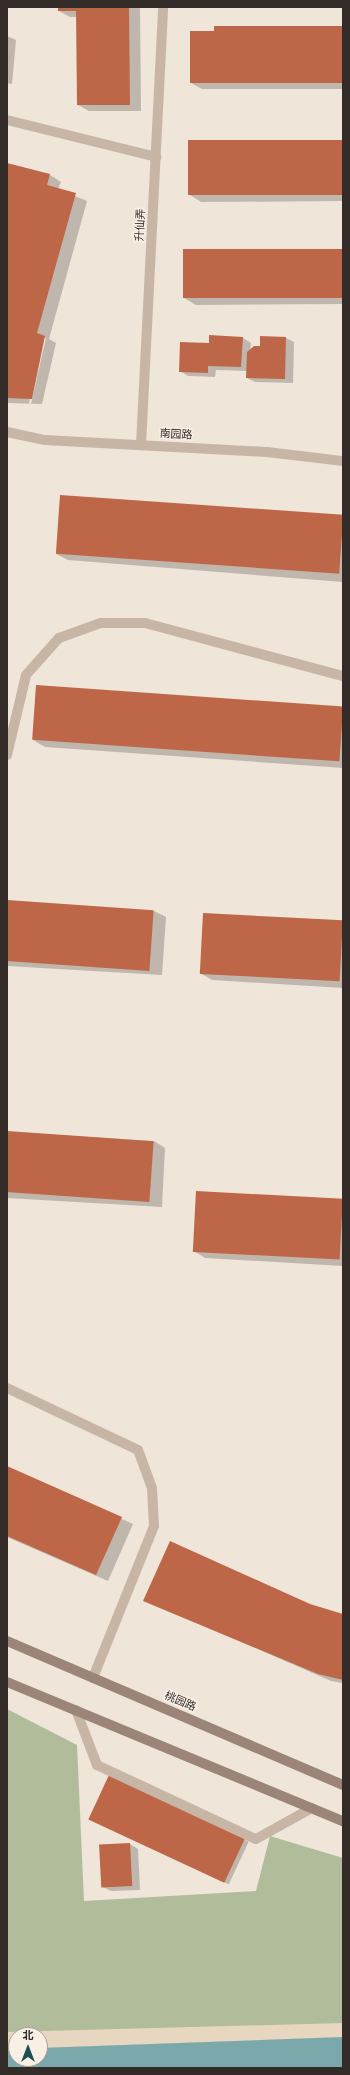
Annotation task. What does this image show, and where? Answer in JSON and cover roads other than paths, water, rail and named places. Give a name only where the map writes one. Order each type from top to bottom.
[{"type":"main road","name":"桃园路","points":[[7,1641],[343,1785]]},
{"type":"main road","points":[[7,1682],[343,1821]]},
{"type":"street","name":"升仙弄","points":[[141,445],[157,157],[163,7]]},
{"type":"street","points":[[7,120],[157,157]]},
{"type":"street","name":"南园路","points":[[7,432],[46,440],[267,452],[343,461]]},
{"type":"street","points":[[7,755],[26,675],[59,638],[101,623],[145,623],[343,676]]},
{"type":"street","points":[[7,1388],[138,1450],[152,1488],[154,1526],[92,1678]]},
{"type":"street","points":[[76,1710],[97,1764],[256,1839],[312,1808]]},
{"type":"water","points":[[343,2037],[343,2068],[7,2068],[7,2049],[8,2067],[48,2067],[48,2048]]}]
